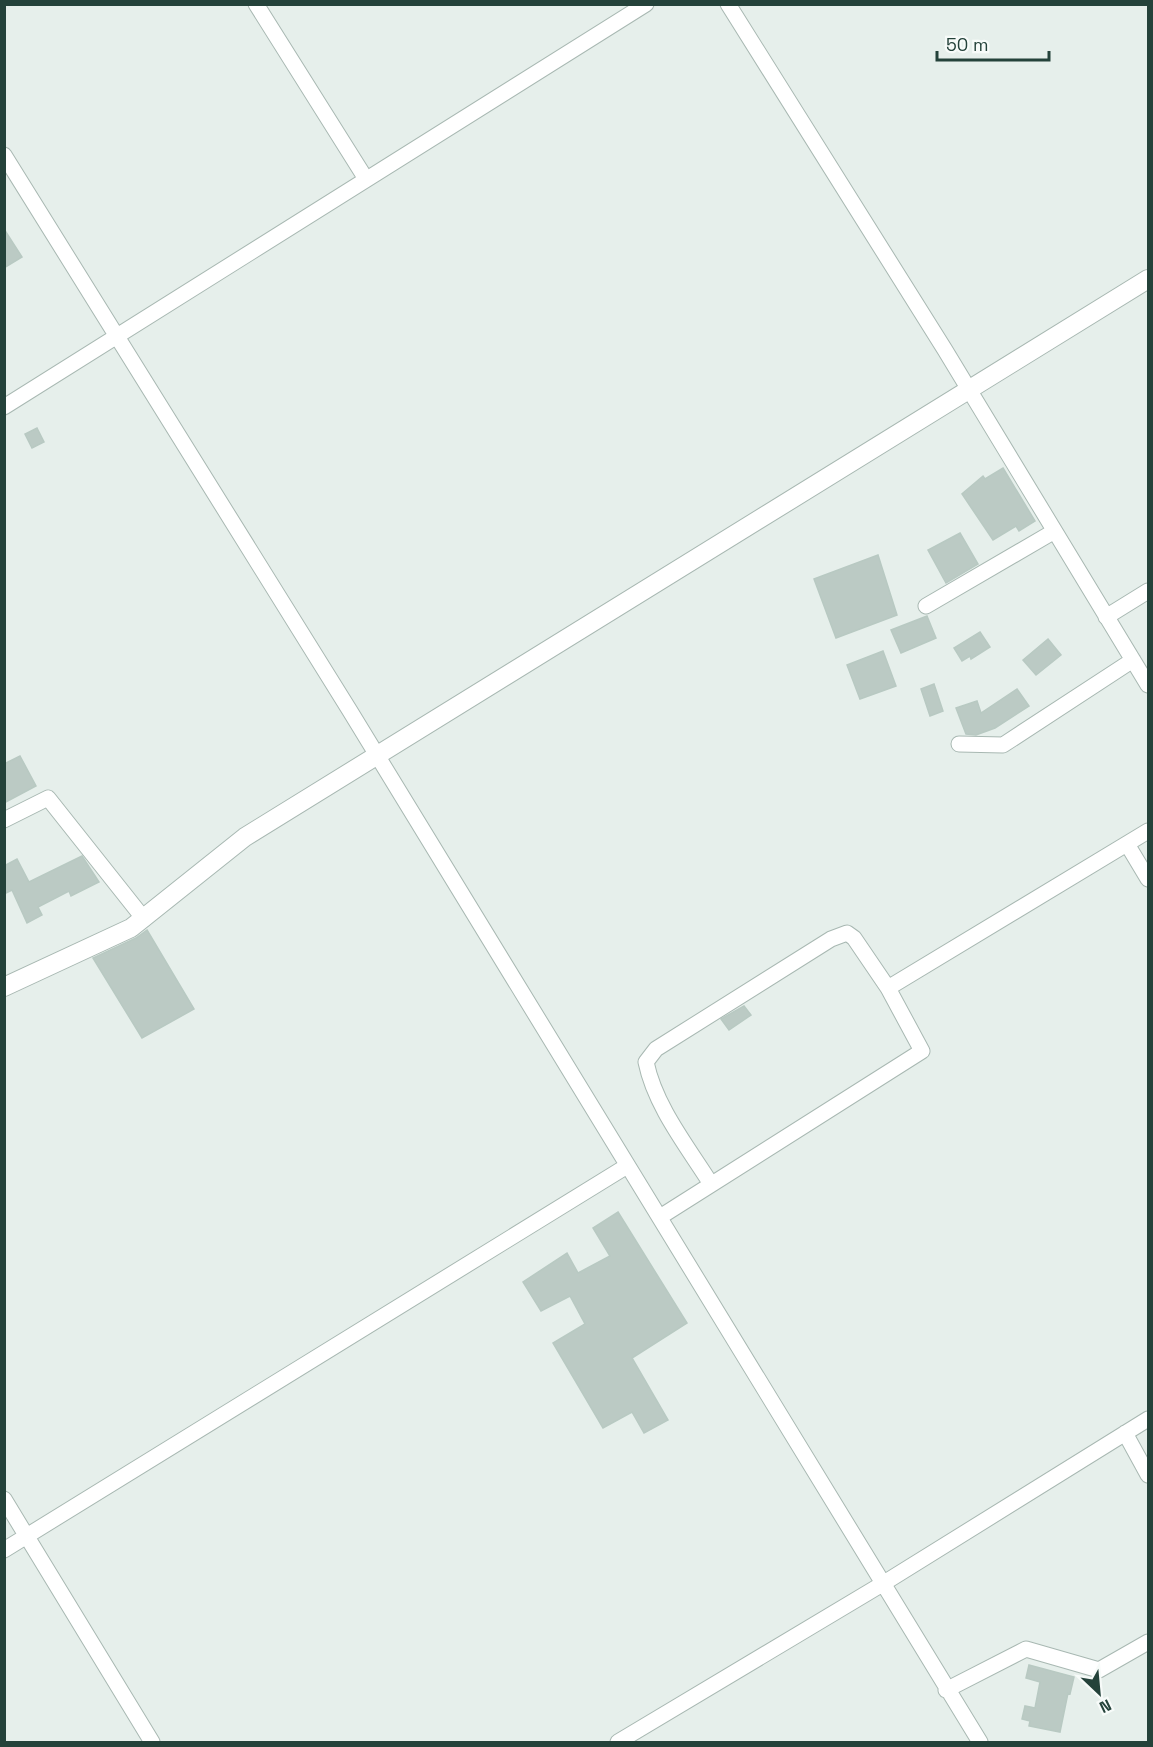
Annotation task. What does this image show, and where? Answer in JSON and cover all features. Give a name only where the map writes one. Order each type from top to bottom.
[{"type":"street","points":[[256,4],[366,179]]},
{"type":"street","points":[[4,407],[646,4]]},
{"type":"street","points":[[728,4],[945,350],[1053,532],[1149,685]]},
{"type":"street","points":[[4,155],[660,1216],[884,1583],[946,1690],[981,1743]]},
{"type":"street","points":[[4,987],[110,939],[144,919],[245,837],[1149,279]]},
{"type":"street","points":[[926,606],[1053,532]]},
{"type":"street","points":[[1106,617],[1149,591]]},
{"type":"street","points":[[959,744],[1003,745],[1133,660]]},
{"type":"street","points":[[4,820],[48,798],[144,919]]},
{"type":"street","points":[[888,988],[1149,831]]},
{"type":"street","points":[[1127,844],[1149,879]]},
{"type":"street","points":[[660,1216],[711,1184],[922,1051],[888,988],[854,938],[847,933],[840,934],[656,1049],[646,1062],[650,1079],[664,1109],[711,1184]]},
{"type":"street","points":[[4,1550],[627,1166]]},
{"type":"street","points":[[618,1743],[884,1583],[1149,1419]]},
{"type":"street","points":[[1125,1432],[1149,1475]]},
{"type":"street","points":[[4,1499],[152,1743]]},
{"type":"street","points":[[946,1690],[1026,1649],[1099,1670],[1149,1642]]},
{"type":"building","points":[[4,229],[22,257],[4,268]]},
{"type":"building","points":[[37,428],[44,442],[32,448],[25,434]]},
{"type":"building","points":[[1003,468],[1035,521],[1019,531],[1016,526],[993,540],[962,494],[983,476],[985,479]]},
{"type":"building","points":[[960,533],[978,564],[946,583],[928,550]]},
{"type":"building","points":[[878,555],[897,615],[836,638],[814,579]]},
{"type":"building","points":[[927,616],[936,638],[901,653],[891,630]]},
{"type":"building","points":[[980,632],[990,647],[971,659],[970,656],[962,661],[954,648]]},
{"type":"building","points":[[1048,639],[1061,655],[1036,675],[1023,660]]},
{"type":"building","points":[[883,651],[896,686],[860,699],[847,665]]},
{"type":"building","points":[[934,684],[943,711],[930,716],[921,689]]},
{"type":"building","points":[[1017,689],[1029,706],[995,728],[976,735],[966,734],[956,708],[977,701],[981,713]]},
{"type":"building","points":[[20,756],[36,786],[4,803],[4,764]]},
{"type":"building","points":[[82,856],[99,882],[71,896],[69,891],[38,907],[42,915],[27,923],[12,890],[4,894],[4,866],[17,859],[29,882]]},
{"type":"building","points":[[147,930],[194,1009],[142,1038],[93,958],[136,938]]},
{"type":"building","points":[[744,1006],[751,1015],[729,1030],[721,1019]]},
{"type":"building","points":[[618,1212],[687,1323],[632,1358],[668,1420],[644,1433],[632,1412],[603,1428],[553,1343],[585,1324],[570,1296],[541,1311],[523,1282],[567,1253],[578,1273],[610,1256],[593,1228]]},
{"type":"building","points":[[1029,1665],[1074,1677],[1070,1694],[1068,1693],[1060,1732],[1029,1726],[1030,1721],[1022,1719],[1025,1706],[1035,1708],[1040,1682],[1026,1678]]}]
